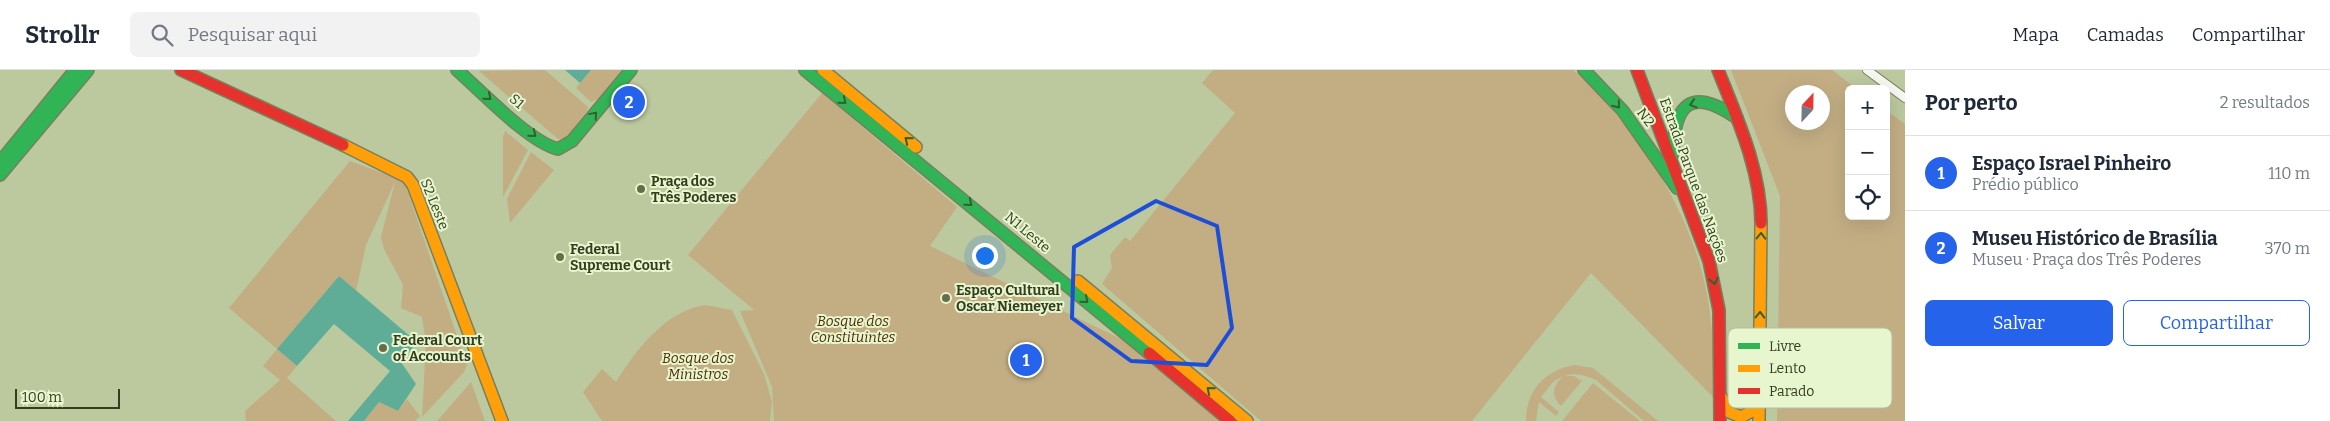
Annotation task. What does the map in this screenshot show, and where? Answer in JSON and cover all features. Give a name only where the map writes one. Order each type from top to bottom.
[{"type":"main road","points":[[0,162],[75,70]]},
{"type":"main road","points":[[0,175],[88,70]]},
{"type":"main road","name":"S2 Leste","points":[[181,70],[325,136],[407,177],[413,185],[502,421]]},
{"type":"main road","name":"S1","points":[[457,70],[538,138],[554,149],[560,149],[572,141],[631,70]]},
{"type":"main road","name":"N1 Leste","points":[[805,70],[1022,246],[1230,421]]},
{"type":"main road","name":"N1 Leste","points":[[823,70],[1248,421]]},
{"type":"main road","name":"N2","points":[[1584,70],[1601,85],[1634,125],[1693,215]]},
{"type":"main road","name":"Estrada Parque das Nações","points":[[1637,70],[1709,261],[1720,310],[1720,421]]},
{"type":"main road","points":[[1718,70],[1750,152],[1760,201],[1759,328]]},
{"type":"main road","points":[[1673,163],[1674,124],[1680,111],[1687,105],[1698,101],[1711,102],[1724,108],[1737,118]]},
{"type":"main road","points":[[1721,394],[1727,411],[1733,415],[1741,417],[1756,408]]},
{"type":"main road","points":[[1759,408],[1759,421]]},
{"type":"street","points":[[1867,70],[1905,98]]},
{"type":"highlighted area","points":[[1156,201],[1217,226],[1232,328],[1207,365],[1131,361],[1072,318],[1074,247]]},
{"type":"green space","points":[[545,70],[588,107],[587,111],[565,139],[558,139],[479,71]]},
{"type":"green space","points":[[591,70],[622,70],[598,99],[591,102],[576,88]]},
{"type":"green space","points":[[1213,70],[1573,70],[1598,94],[1643,150],[1663,180],[1680,213],[1694,246],[1704,280],[1712,335],[1714,398],[1591,273],[1472,421],[1261,421],[1102,284],[1112,268],[1110,255],[1125,237],[1130,241],[1235,113],[1202,83]]},
{"type":"green space","points":[[1731,70],[1832,70],[1852,85],[1845,85],[1845,220],[1890,220],[1890,113],[1905,124],[1905,421],[1777,421],[1777,408],[1892,408],[1892,328],[1778,328],[1780,196]]},
{"type":"green space","name":"Bosque dos Constituintes","points":[[822,93],[957,207],[930,246],[1127,342],[1220,421],[774,421],[772,387],[740,311],[754,310],[688,255]]},
{"type":"green space","points":[[505,131],[528,150],[503,197],[503,137]]},
{"type":"green space","points":[[531,152],[554,170],[510,223],[507,199]]},
{"type":"green space","points":[[350,161],[404,181],[467,365],[464,372],[422,417],[426,342],[422,317],[401,308],[403,285],[384,249],[381,237],[395,182],[366,245],[356,291],[339,276],[277,349],[229,308]]},
{"type":"green space","name":"Bosque dos Ministros","points":[[705,305],[732,310],[764,374],[772,402],[770,421],[602,421],[583,392],[602,369],[616,382],[653,333],[677,315]]},
{"type":"green space","points":[[277,349],[297,366],[287,378],[336,421],[246,421],[245,411],[280,380],[263,366]]},
{"type":"green space","points":[[1575,365],[1593,368],[1658,421],[1644,421],[1596,380],[1573,374],[1565,376],[1574,376],[1582,381],[1561,406],[1555,398],[1554,390],[1557,383],[1564,376],[1554,381],[1541,397],[1559,412],[1556,416],[1539,402],[1536,421],[1526,421],[1529,400],[1539,383],[1555,372]]},
{"type":"green space","points":[[471,382],[485,421],[437,421]]},
{"type":"green space","points":[[1593,383],[1640,421],[1562,421]]},
{"type":"green space","points":[[407,399],[420,416],[415,421],[364,421],[379,402],[398,411]]},
{"type":"water","points":[[565,70],[591,70],[580,83]]},
{"type":"water","points":[[339,276],[417,342],[401,362],[416,384],[398,411],[379,402],[364,421],[348,421],[390,371],[334,324],[297,366],[277,349]]},
{"type":"traffic: fast","points":[[0,162],[75,70]]},
{"type":"traffic: fast","points":[[0,175],[88,70]]},
{"type":"traffic: fast","points":[[457,70],[533,137],[558,149],[572,141],[631,70]]},
{"type":"traffic: fast","points":[[805,70],[1149,353]]},
{"type":"traffic: fast","points":[[1584,70],[1623,111],[1677,188]]},
{"type":"traffic: fast","points":[[1673,154],[1677,122],[1688,105],[1697,102],[1708,103],[1737,118]]},
{"type":"traffic: slow","points":[[823,70],[916,147]]},
{"type":"traffic: slow","points":[[343,145],[407,177],[413,185],[502,421]]},
{"type":"traffic: slow","points":[[1760,328],[1761,223]]},
{"type":"traffic: slow","points":[[1078,281],[1247,421]]},
{"type":"traffic: slow","points":[[1722,398],[1727,411],[1741,417],[1757,408]]},
{"type":"traffic: slow","points":[[1759,408],[1759,421]]},
{"type":"traffic: jam","points":[[181,70],[343,145]]},
{"type":"traffic: jam","points":[[1637,70],[1709,261],[1719,310],[1720,421]]},
{"type":"traffic: jam","points":[[1718,70],[1747,145],[1757,183],[1761,223]]},
{"type":"traffic: jam","points":[[1149,353],[1230,421]]},
{"type":"place","name":"Museu Histórico de Brasília","points":[[629,102]]},
{"type":"place","name":"Praça dos Três Poderes","points":[[641,189]]},
{"type":"place","name":"Federal Supreme Court","points":[[560,257]]},
{"type":"place","name":"Espaço Cultural Oscar Niemeyer","points":[[946,298]]},
{"type":"place","name":"Federal Court of Accounts","points":[[383,348]]},
{"type":"place","name":"Espaço Israel Pinheiro","points":[[1026,360]]}]
